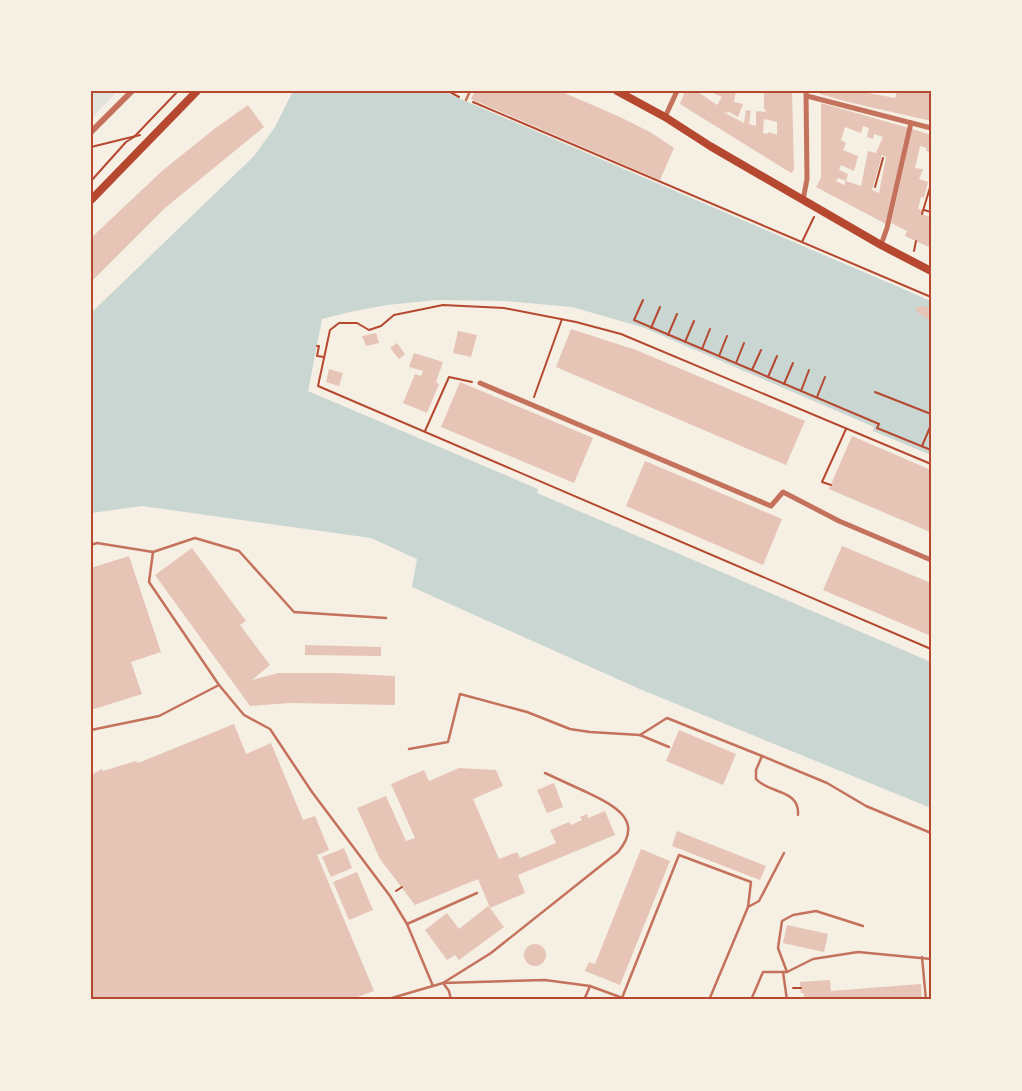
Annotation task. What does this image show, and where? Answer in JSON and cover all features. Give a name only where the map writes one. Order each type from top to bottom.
[{"type":"main road","points":[[91,200],[197,91]]},
{"type":"main road","points":[[617,91],[665,117],[710,146],[818,209],[931,271]]},
{"type":"street","points":[[91,132],[132,91]]},
{"type":"street","points":[[665,117],[677,91]]},
{"type":"street","points":[[803,200],[807,179],[806,94],[931,128]]},
{"type":"street","points":[[881,245],[887,228],[911,123]]},
{"type":"street","points":[[480,383],[771,506],[784,492],[839,521],[931,560]]},
{"type":"lane","points":[[466,100],[470,91]]},
{"type":"lane","points":[[91,545],[97,543],[152,552],[194,538],[239,551],[294,612],[386,618]]},
{"type":"lane","points":[[152,552],[149,582],[220,684],[244,715],[270,729],[312,792],[390,896],[407,924],[433,986]]},
{"type":"lane","points":[[91,730],[159,716],[220,684]]},
{"type":"lane","points":[[408,749],[448,742],[460,694],[527,712],[570,729],[640,735],[669,747]]},
{"type":"lane","points":[[640,735],[668,718],[827,782],[866,806],[931,833]]},
{"type":"lane","points":[[762,756],[756,770],[756,779],[760,784],[795,800],[798,807],[798,815]]},
{"type":"lane","points":[[443,983],[490,953],[618,852],[627,842],[628,828],[626,819],[612,805],[544,773]]},
{"type":"lane","points":[[748,907],[759,901],[784,853]]},
{"type":"lane","points":[[622,998],[679,855],[751,882],[748,907],[709,1000]]},
{"type":"lane","points":[[407,924],[477,893]]},
{"type":"lane","points":[[787,1000],[785,972],[778,948],[782,921],[793,915],[816,911],[863,926]]},
{"type":"lane","points":[[751,1000],[763,972],[785,972],[813,960],[858,952],[931,959]]},
{"type":"lane","points":[[922,957],[926,1000]]},
{"type":"lane","points":[[385,1000],[443,983],[545,980],[590,986],[628,1000]]},
{"type":"lane","points":[[443,983],[450,999]]},
{"type":"lane","points":[[584,1000],[590,986]]},
{"type":"path","points":[[91,181],[126,142],[178,91]]},
{"type":"path","points":[[448,91],[931,297]]},
{"type":"path","points":[[91,148],[158,130]]},
{"type":"path","points":[[875,187],[881,172],[883,158]]},
{"type":"path","points":[[922,214],[931,184]]},
{"type":"path","points":[[802,242],[818,209]]},
{"type":"path","points":[[923,210],[931,212]]},
{"type":"path","points":[[643,300],[634,320],[879,424],[877,428],[931,450]]},
{"type":"path","points":[[651,328],[660,307]]},
{"type":"path","points":[[668,335],[677,314]]},
{"type":"path","points":[[532,404],[562,319]]},
{"type":"path","points":[[685,342],[694,321]]},
{"type":"path","points":[[702,349],[710,328]]},
{"type":"path","points":[[719,356],[727,336]]},
{"type":"path","points":[[736,363],[744,343]]},
{"type":"path","points":[[317,346],[319,346],[317,356],[324,357]]},
{"type":"path","points":[[752,370],[760,350]]},
{"type":"path","points":[[768,377],[777,356]]},
{"type":"path","points":[[784,384],[793,363]]},
{"type":"path","points":[[801,391],[809,370]]},
{"type":"path","points":[[425,431],[449,377],[480,383]]},
{"type":"path","points":[[817,398],[825,377]]},
{"type":"path","points":[[875,392],[931,414]]},
{"type":"path","points":[[922,446],[931,425]]},
{"type":"path","points":[[831,485],[822,482],[846,429]]},
{"type":"shaded area","points":[[91,91],[118,91],[91,119]]},
{"type":"shaded area","points":[[293,91],[442,91],[931,301],[931,455],[873,431],[874,427],[642,327],[572,307],[505,301],[437,300],[387,305],[322,319],[308,391],[538,489],[537,493],[931,662],[931,808],[642,690],[412,587],[417,559],[371,538],[142,506],[91,513],[91,313],[254,156],[275,127]]},
{"type":"building","points":[[475,91],[560,91],[650,132],[674,148],[660,180],[471,99]]},
{"type":"building","points":[[685,91],[698,92],[717,105],[722,97],[709,91],[736,91],[734,102],[743,104],[738,117],[729,112],[723,112],[744,123],[746,110],[751,111],[749,124],[756,126],[756,111],[766,112],[764,108],[764,91],[792,91],[794,170],[791,173],[680,104]],"holes":[[[764,119],[777,122],[777,135],[769,132],[767,134],[763,133]]]},
{"type":"building","points":[[820,91],[858,91],[895,98],[897,91],[931,91],[931,121],[848,102],[820,94]]},
{"type":"building","points":[[821,103],[909,128],[886,224],[816,187],[821,178]],"holes":[[[863,126],[869,128],[867,137],[873,139],[874,134],[883,137],[876,153],[868,151],[861,186],[846,181],[848,174],[839,170],[841,165],[854,171],[858,156],[843,150],[846,143],[841,140],[845,127],[861,133]],[[882,155],[886,157],[879,193],[872,190]],[[838,178],[846,181],[844,185],[836,181]]]},
{"type":"building","points":[[248,105],[264,127],[165,208],[91,282],[91,238],[162,171]]},
{"type":"building","points":[[912,129],[931,135],[931,152],[926,151],[927,148],[920,146],[915,168],[923,169],[919,179],[928,182],[924,198],[921,197],[918,209],[923,210],[922,214],[931,217],[931,248],[905,236],[907,231],[891,223]]},
{"type":"building","points":[[921,306],[931,308],[931,320],[919,314],[915,308]]},
{"type":"building","points":[[571,329],[636,350],[805,421],[786,465],[556,367]]},
{"type":"building","points":[[458,331],[477,335],[471,357],[453,353]]},
{"type":"building","points":[[376,333],[379,343],[366,346],[362,336]]},
{"type":"building","points":[[397,343],[405,354],[399,359],[390,348]]},
{"type":"building","points":[[414,353],[443,362],[436,382],[439,384],[427,413],[403,403],[415,374],[421,376],[423,371],[409,367]]},
{"type":"building","points":[[329,369],[343,373],[339,386],[326,382]]},
{"type":"building","points":[[460,382],[593,438],[574,483],[441,427]]},
{"type":"building","points":[[852,436],[931,470],[930,532],[829,489]]},
{"type":"building","points":[[645,461],[782,519],[763,565],[626,506]]},
{"type":"building","points":[[842,546],[931,583],[931,636],[823,590]]},
{"type":"building","points":[[192,548],[246,621],[240,625],[270,665],[252,680],[278,673],[337,673],[395,676],[395,705],[290,703],[250,706],[155,575]]},
{"type":"building","points":[[129,556],[161,652],[131,662],[142,694],[91,710],[91,568]]},
{"type":"building","points":[[305,645],[381,647],[381,656],[305,655]]},
{"type":"building","points":[[234,724],[246,754],[271,743],[303,820],[315,816],[329,850],[317,855],[374,991],[349,1000],[91,1000],[91,775],[102,769],[103,771],[136,761],[138,763]]},
{"type":"building","points":[[679,730],[736,754],[723,785],[666,761]]},
{"type":"building","points":[[459,768],[496,770],[503,786],[473,799],[499,859],[517,852],[520,858],[556,843],[550,830],[569,822],[571,825],[582,820],[580,817],[587,814],[588,818],[605,811],[615,835],[518,875],[525,893],[490,908],[478,879],[415,905],[380,859],[357,808],[386,796],[406,841],[415,838],[391,784],[424,770],[429,781]]},
{"type":"building","points":[[554,783],[563,807],[547,813],[537,790]]},
{"type":"building","points":[[677,831],[766,866],[760,880],[672,846]]},
{"type":"building","points":[[344,848],[352,868],[331,877],[322,857]]},
{"type":"building","points":[[641,849],[670,861],[620,985],[585,971],[589,962],[595,964]]},
{"type":"building","points":[[357,872],[373,910],[349,920],[333,882]]},
{"type":"building","points":[[488,906],[504,927],[459,960],[455,955],[447,960],[425,930],[447,913],[459,929]]},
{"type":"building","points":[[787,925],[828,934],[824,952],[783,943]]},
{"type":"building","points":[[535,944],[543,947],[546,955],[543,963],[535,966],[527,963],[524,955],[527,947]]},
{"type":"building","points":[[830,980],[831,991],[921,984],[922,1000],[804,1000],[804,993],[801,993],[800,982]]}]
